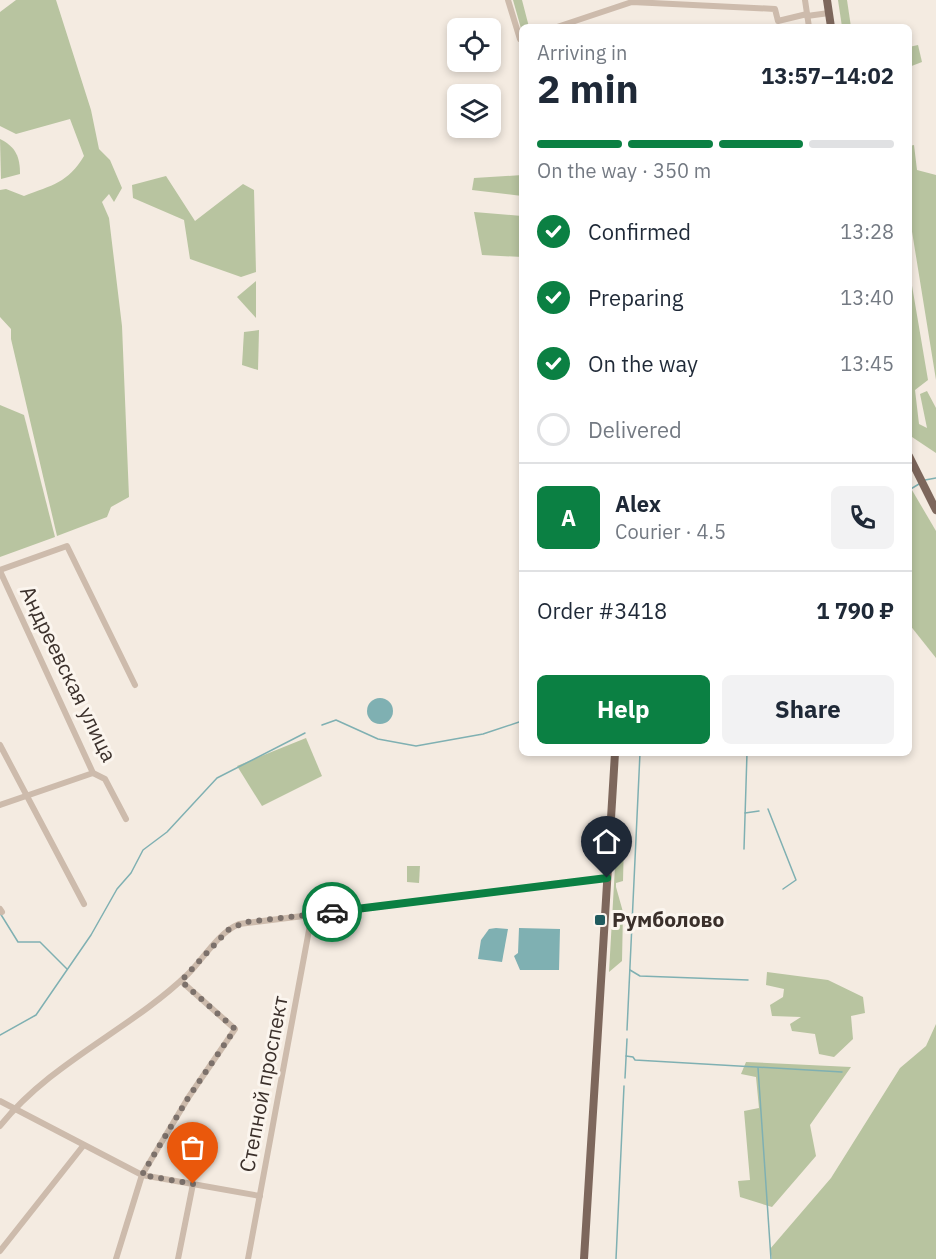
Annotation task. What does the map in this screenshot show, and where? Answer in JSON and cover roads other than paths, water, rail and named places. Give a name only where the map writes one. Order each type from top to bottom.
[{"type":"main road","points":[[827,0],[831,24]]},
{"type":"main road","points":[[912,462],[936,510]]},
{"type":"main road","points":[[584,1259],[615,756]]},
{"type":"street","points":[[508,0],[519,32]]},
{"type":"street","points":[[774,0],[778,21],[829,13]]},
{"type":"street","points":[[805,0],[808,24]]},
{"type":"street","points":[[566,24],[632,2],[775,9]]},
{"type":"street","points":[[0,571],[67,546],[135,685]]},
{"type":"street","name":"Андреевская улица","points":[[0,571],[93,773],[105,779],[126,819]]},
{"type":"street","points":[[0,745],[84,904]]},
{"type":"street","points":[[0,805],[93,773]]},
{"type":"street","points":[[0,1126],[14,1108],[34,1090],[181,981],[233,926],[246,922],[607,878]]},
{"type":"street","name":"Степной проспект","points":[[248,1259],[312,914]]},
{"type":"street","points":[[116,1259],[142,1175],[188,1098],[235,1029],[181,981]]},
{"type":"street","points":[[0,1101],[82,1146],[142,1175],[260,1196]]},
{"type":"street","points":[[0,1251],[82,1146]]},
{"type":"street","points":[[178,1259],[193,1184]]},
{"type":"water","points":[[380,698],[389,702],[393,711],[389,720],[380,724],[371,720],[367,711],[371,702]]},
{"type":"water","points":[[519,928],[560,929],[559,970],[520,970],[514,956],[518,953]]},
{"type":"water","points":[[489,929],[508,929],[502,962],[478,959],[481,940]]},
{"type":"waterway","points":[[925,480],[936,478]]},
{"type":"waterway","points":[[912,488],[919,484]]},
{"type":"waterway","points":[[322,725],[336,720],[378,739],[416,746],[483,734],[519,722]]},
{"type":"waterway","points":[[0,1035],[36,1015],[91,935],[117,889],[131,873],[143,850],[167,832],[217,778],[305,733]]},
{"type":"waterway","points":[[627,1030],[640,756]]},
{"type":"waterway","points":[[744,849],[747,756]]},
{"type":"waterway","points":[[768,809],[796,880],[783,889]]},
{"type":"waterway","points":[[745,813],[759,811]]},
{"type":"waterway","points":[[0,913],[18,942],[40,942],[67,969]]},
{"type":"waterway","points":[[630,970],[640,976],[748,980]]},
{"type":"waterway","points":[[625,1078],[627,1039]]},
{"type":"waterway","points":[[626,1056],[633,1057],[635,1060],[842,1072]]},
{"type":"waterway","points":[[758,1068],[771,1259]]},
{"type":"waterway","points":[[616,1259],[624,1086]]},
{"type":"place","name":"Румболово","points":[[600,920]]}]
